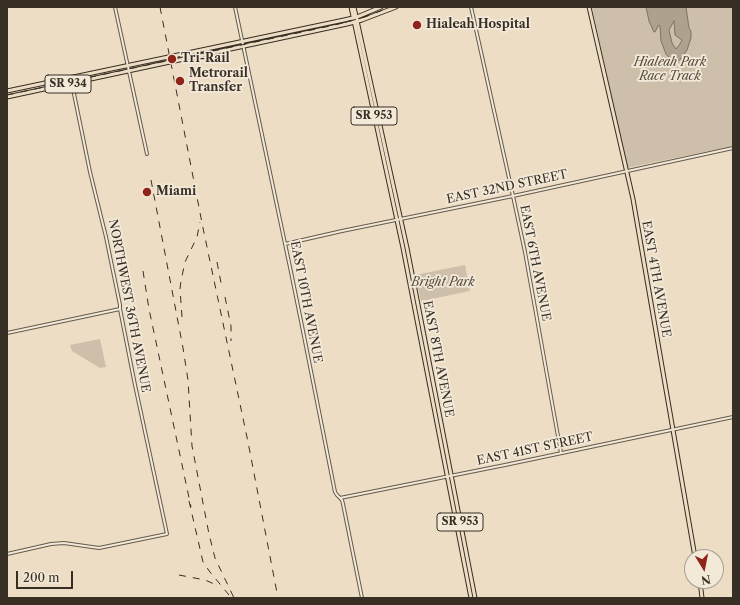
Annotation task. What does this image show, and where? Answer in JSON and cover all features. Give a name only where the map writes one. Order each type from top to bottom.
[{"type":"main road","name":"EAST 8TH AVENUE","points":[[351,7],[355,17]]},
{"type":"main road","name":"EAST 8TH AVENUE","points":[[354,7],[399,219],[403,248],[475,598]]},
{"type":"main road","name":"SR 934","points":[[7,91],[355,17],[381,7]]},
{"type":"main road","name":"SR 934","points":[[7,97],[356,22],[396,7]]},
{"type":"main road","name":"EAST 4TH AVENUE","points":[[589,7],[627,171],[639,233],[694,549]]},
{"type":"main road","points":[[207,49],[208,54]]},
{"type":"main road","name":"EAST 8TH AVENUE","points":[[449,476],[471,598]]},
{"type":"street","points":[[115,7],[147,154]]},
{"type":"street","name":"EAST 10TH AVENUE","points":[[234,7],[285,244],[335,492],[344,504],[362,598]]},
{"type":"street","name":"EAST 6TH AVENUE","points":[[471,7],[525,252],[561,453]]},
{"type":"street","name":"NORTHWEST 36TH AVENUE","points":[[7,554],[51,544],[64,543],[99,548],[167,534],[135,385],[106,237],[90,172],[72,83]]},
{"type":"street","name":"EAST 32ND STREET","points":[[285,244],[733,148]]},
{"type":"street","points":[[7,333],[120,310]]},
{"type":"street","name":"EAST 41ST STREET","points":[[340,498],[733,417]]},
{"type":"green space","name":"Hialeah Park Race Track","points":[[592,7],[733,7],[733,146],[627,168]]},
{"type":"green space","name":"Bright Park","points":[[465,265],[470,291],[421,301],[415,275]]},
{"type":"green space","points":[[100,339],[106,367],[100,368],[72,351],[70,345]]},
{"type":"shaded area","points":[[646,7],[686,7],[691,38],[687,50],[681,59],[674,61],[670,59],[666,54],[661,41],[659,25],[654,32],[649,21]],"holes":[[[674,21],[675,35],[682,40],[676,49],[672,43],[669,30]]]},
{"type":"railway","points":[[160,7],[278,598]]},
{"type":"railway","points":[[7,95],[335,25],[365,17],[391,7]]},
{"type":"railway","points":[[151,180],[183,348],[188,380],[192,446],[209,534],[215,558],[234,598]]},
{"type":"railway","points":[[182,317],[180,289],[181,281],[185,262],[197,237],[200,222]]},
{"type":"railway","points":[[217,262],[222,288]]},
{"type":"railway","points":[[143,271],[149,309],[191,507]]},
{"type":"railway","points":[[225,297],[231,326],[231,341]]},
{"type":"railway","points":[[189,501],[203,562],[229,595]]},
{"type":"railway","points":[[179,575],[205,580],[219,586]]},
{"type":"place","name":"Hialeah Hospital","points":[[417,25]]},
{"type":"place","name":"Tri-Rail","points":[[172,59]]},
{"type":"place","name":"Metrorail Transfer","points":[[180,81]]},
{"type":"place","name":"Miami","points":[[147,192]]}]
